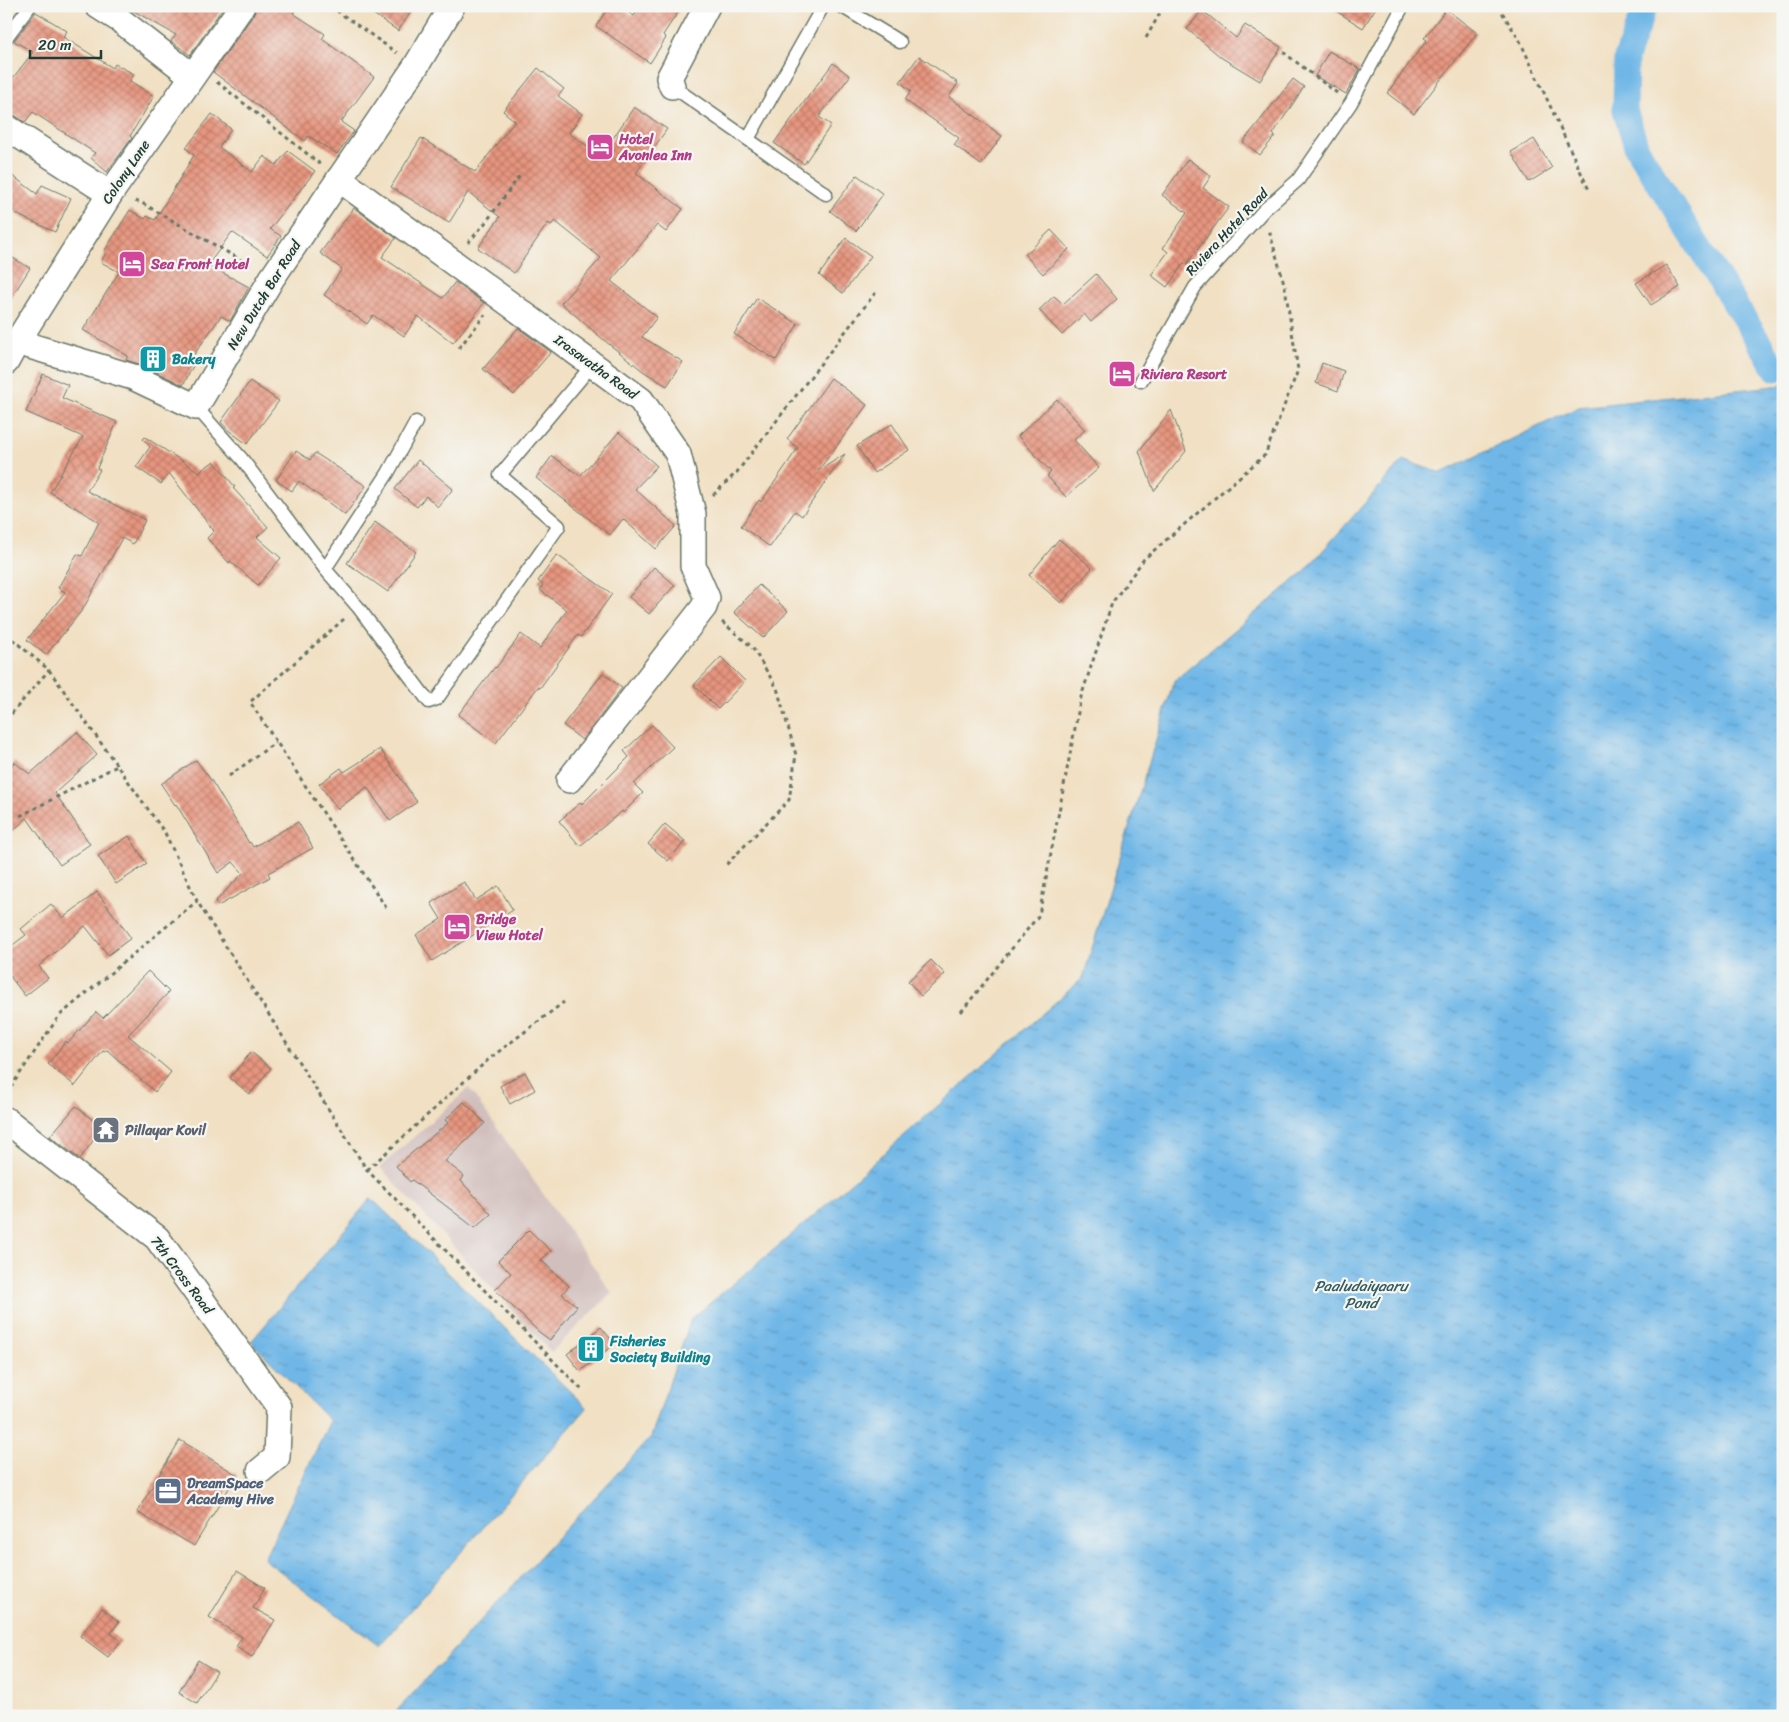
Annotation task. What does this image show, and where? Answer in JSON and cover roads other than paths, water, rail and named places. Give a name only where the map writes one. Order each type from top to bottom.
[{"type":"street","points":[[98,6],[196,72]]},
{"type":"street","name":"Colony Lane","points":[[12,352],[110,194],[242,6]]},
{"type":"street","name":"New Dutch Bar Road","points":[[196,407],[272,278],[416,66],[452,6]]},
{"type":"street","points":[[672,86],[670,78],[707,6]]},
{"type":"street","points":[[6,127],[110,194]]},
{"type":"street","name":"Irasavatha Road","points":[[339,179],[641,400],[678,454],[693,514],[693,566],[707,598],[704,607],[569,780]]},
{"type":"street","points":[[12,352],[133,377],[196,407]]},
{"type":"street","name":"7th Cross Road","points":[[6,1120],[157,1238],[280,1407],[277,1457],[260,1471]]},
{"type":"lane","points":[[6,38],[30,6]]},
{"type":"lane","points":[[748,139],[823,6]]},
{"type":"lane","points":[[841,6],[900,42]]},
{"type":"lane","name":"Riviera Hotel Road","points":[[1141,381],[1195,287],[1264,210],[1298,180],[1351,103],[1403,6]]},
{"type":"lane","points":[[672,86],[826,194]]},
{"type":"lane","points":[[196,407],[242,460],[325,569],[358,607],[429,702],[437,699],[559,526],[500,475],[593,364]]},
{"type":"lane","points":[[325,569],[388,473],[416,422]]},
{"type":"water","name":"Paaludaiyaaru Pond","points":[[1783,385],[1783,1716],[392,1716],[651,1437],[691,1319],[795,1232],[1083,978],[1174,681],[1304,572],[1403,460],[1441,473],[1579,407]]},
{"type":"water","points":[[371,1198],[587,1408],[379,1646],[264,1559],[330,1421],[251,1342]]},
{"type":"waterway","points":[[1645,6],[1626,58],[1625,110],[1637,149],[1776,369]]},
{"type":"place","name":"Hotel Avonlea Inn","points":[[600,147]]},
{"type":"place","name":"Sea Front Hotel","points":[[132,264]]},
{"type":"place","name":"Bakery","points":[[153,359]]},
{"type":"place","name":"Riviera Resort","points":[[1122,374]]},
{"type":"place","name":"Bridge View Hotel","points":[[457,927]]},
{"type":"place","name":"Pillayar Kovil","points":[[106,1130]]},
{"type":"place","name":"Fisheries Society Building","points":[[591,1349]]},
{"type":"place","name":"DreamSpace Academy Hive","points":[[168,1491]]}]
